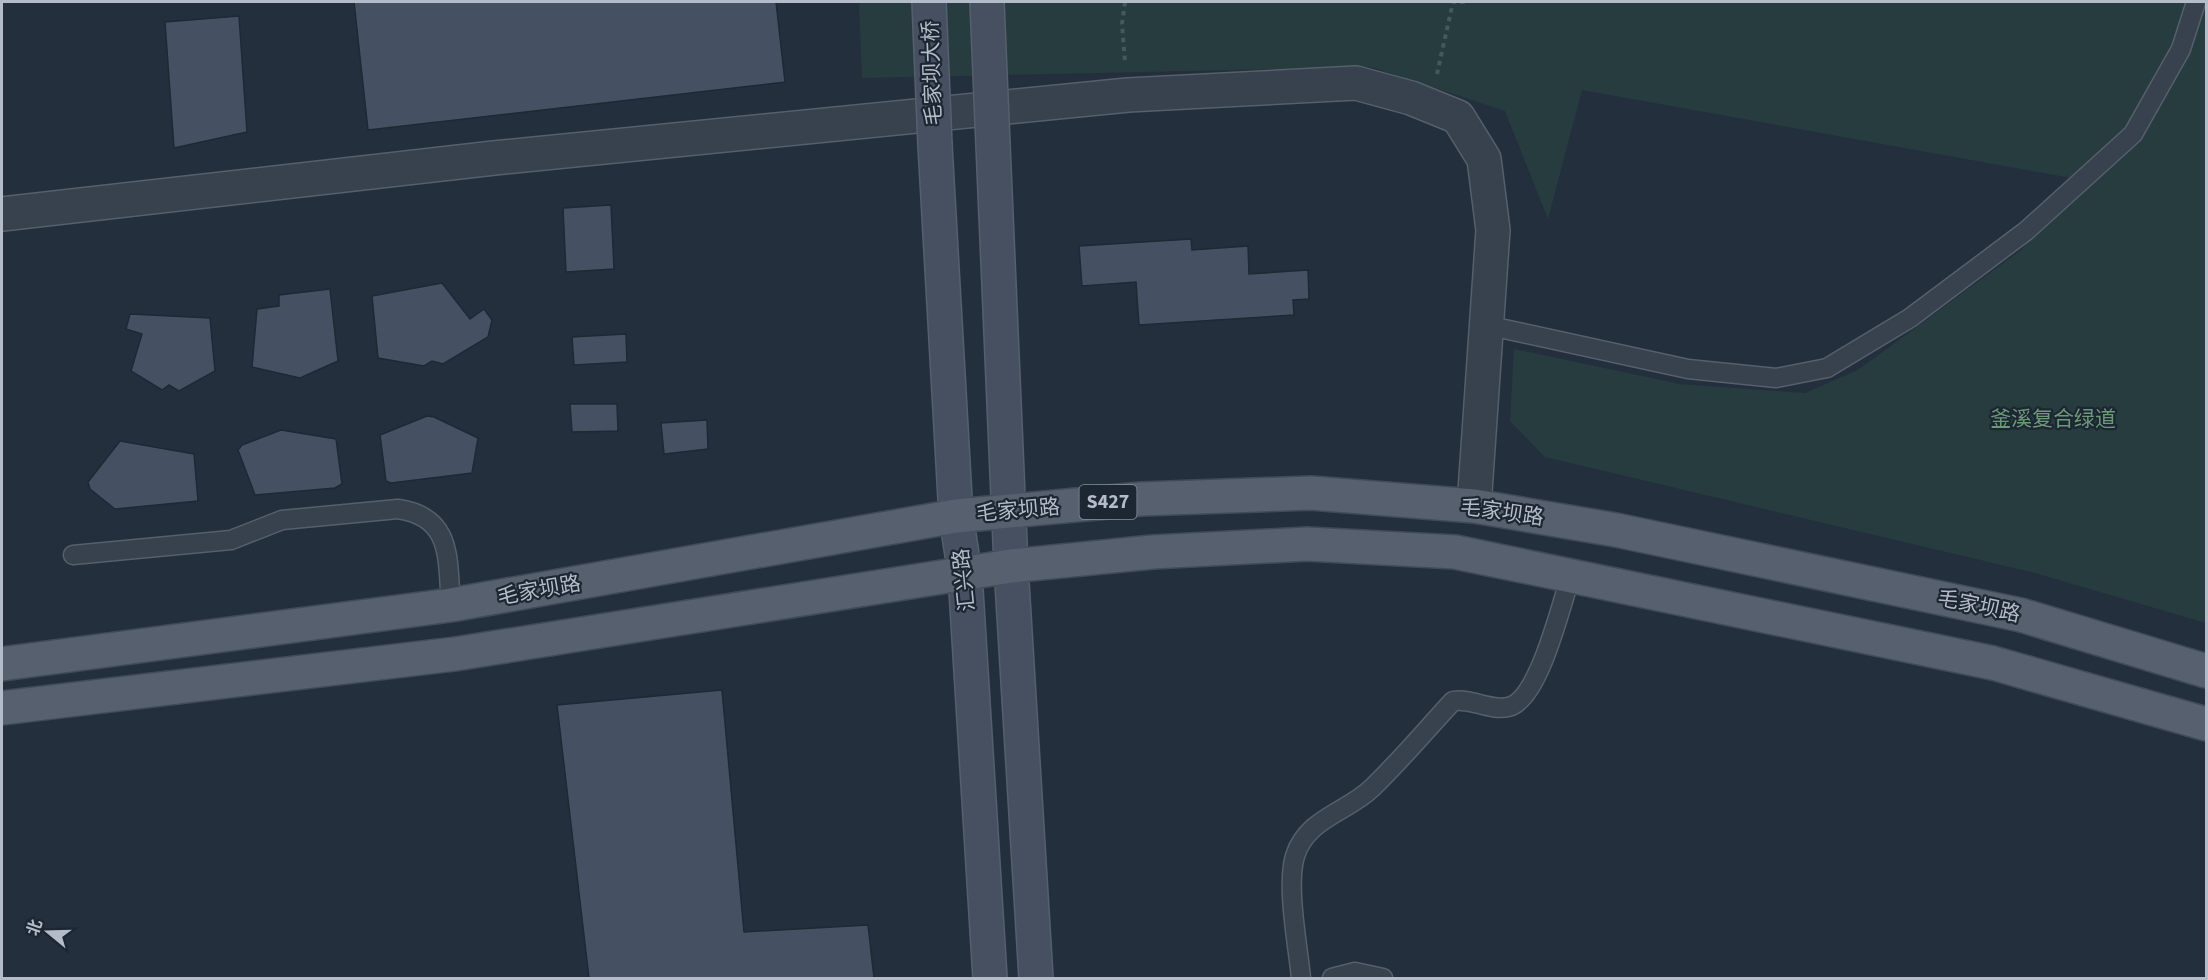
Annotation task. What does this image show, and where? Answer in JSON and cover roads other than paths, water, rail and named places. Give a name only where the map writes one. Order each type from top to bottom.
[{"type":"main road","name":"毛家坝大桥","points":[[929,2],[935,145]]},
{"type":"main road","points":[[987,2],[1011,566],[1036,978]]},
{"type":"main road","name":"汇兴路","points":[[935,145],[956,516],[965,574],[990,978]]},
{"type":"main road","name":"毛家坝路","points":[[2,664],[451,605],[956,516],[1141,499],[1311,493],[1474,506],[1616,530],[2021,615],[2206,671]]},
{"type":"main road","points":[[2,708],[455,654],[1011,566],[1153,552],[1307,544],[1455,552],[1571,575],[1993,663],[2206,724]]},
{"type":"street","points":[[2,214],[494,158],[1128,95],[1356,83],[1411,98],[1458,117],[1484,159],[1493,230],[1474,506]]},
{"type":"lane","points":[[1486,325],[1688,369],[1776,378],[1827,368],[1910,318],[2026,231],[2133,134],[2181,49],[2196,2]]},
{"type":"lane","points":[[73,555],[231,540],[282,520],[398,509],[416,511],[438,528],[446,550],[451,605]]},
{"type":"lane","points":[[1301,978],[1292,880],[1295,857],[1303,836],[1321,820],[1371,789],[1453,701],[1466,699],[1494,708],[1510,707],[1525,696],[1536,680],[1571,575]]},
{"type":"lane","points":[[1332,978],[1355,972],[1383,978]]},
{"type":"park label","name":"釜溪复合绿道","points":[[2053,419]]}]
